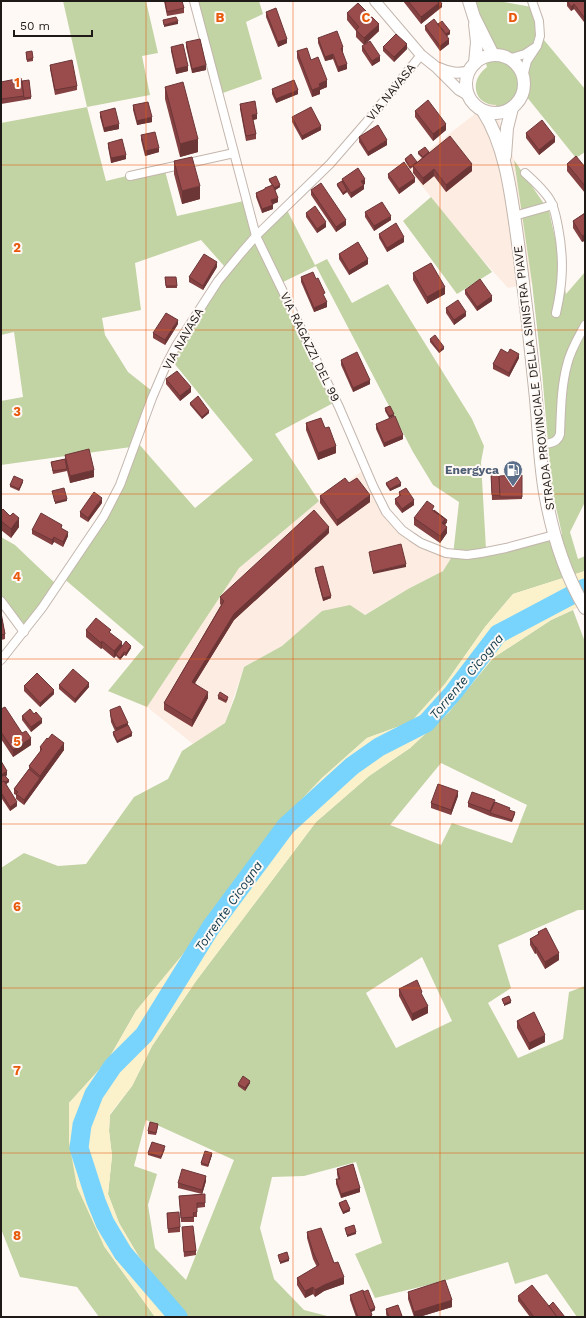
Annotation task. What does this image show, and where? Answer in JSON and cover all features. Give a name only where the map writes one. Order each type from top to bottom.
[{"type":"main road","points":[[469,1],[474,17],[493,55]]},
{"type":"main road","points":[[472,67],[484,57],[493,55],[502,56],[509,59],[518,66],[523,77],[523,94],[518,102],[512,108],[493,114],[483,111],[477,107],[468,95],[466,79],[472,67],[477,42],[474,17]]},
{"type":"main road","points":[[505,165],[507,128],[512,108]]},
{"type":"main road","points":[[483,111],[492,127],[505,165]]},
{"type":"main road","name":"STRADA PROVINCIALE DELLA SINISTRA PIAVE","points":[[505,165],[524,287],[536,390],[545,496],[554,535],[566,568],[585,608]]},
{"type":"street","name":"VIA RAGAZZI DEL 99","points":[[194,1],[256,236],[339,407],[380,502],[386,512],[402,530],[427,546],[456,555],[494,551],[554,535]]},
{"type":"street","points":[[375,1],[421,55],[436,67],[459,90],[468,95]]},
{"type":"street","points":[[523,77],[527,61],[537,46],[540,36],[540,26],[532,1]]},
{"type":"street","points":[[509,59],[525,54],[537,46]]},
{"type":"street","name":"VIA NAVASA","points":[[1,660],[24,632],[57,587],[113,501],[167,363],[176,346],[218,281],[256,236],[330,164],[370,119],[421,55]]},
{"type":"street","points":[[436,67],[447,72],[459,73],[472,67]]},
{"type":"street","points":[[130,176],[234,153]]},
{"type":"street","points":[[525,173],[548,196],[553,206],[563,264],[562,283],[556,313]]},
{"type":"street","points":[[514,216],[553,206]]},
{"type":"street","points":[[540,445],[554,442],[559,438],[562,388],[567,364],[585,325]]},
{"type":"street","points":[[1,601],[24,632]]},
{"type":"shaded area","points":[[495,98],[499,119],[514,160],[532,283],[508,288],[464,239],[407,167]]},
{"type":"shaded area","points":[[368,467],[384,504],[400,524],[425,542],[453,555],[443,571],[408,589],[364,615],[322,611],[282,646],[244,667],[225,723],[193,744],[147,707],[215,588],[319,501]]},
{"type":"green space","points":[[63,1],[146,1],[158,53],[142,56],[150,95],[87,107]]},
{"type":"green space","points":[[196,1],[259,1],[263,14],[246,22],[262,79],[220,94]]},
{"type":"green space","points":[[466,1],[498,1],[532,7],[544,40],[585,89],[585,152],[576,158],[526,96],[499,119],[496,105],[488,104],[482,101],[478,96],[476,85],[478,78],[481,72],[487,67]]},
{"type":"green space","points":[[87,107],[106,181],[164,167],[177,216],[248,200],[258,236],[287,210],[315,265],[327,259],[352,303],[388,284],[472,419],[484,446],[481,462],[486,549],[562,534],[552,490],[542,372],[532,283],[514,160],[549,211],[566,294],[585,272],[585,502],[570,532],[578,559],[585,556],[585,571],[513,594],[485,627],[445,684],[411,722],[367,738],[322,778],[277,825],[189,947],[136,1011],[108,1060],[69,1103],[104,1246],[155,1317],[99,1317],[77,1287],[20,1277],[1,1229],[1,868],[24,853],[58,866],[86,864],[134,797],[168,779],[182,751],[225,723],[244,667],[282,646],[322,611],[350,605],[365,615],[408,589],[443,571],[453,555],[459,502],[433,485],[413,452],[316,266],[281,283],[337,401],[275,434],[319,501],[239,568],[147,707],[108,691],[144,647],[62,577],[103,515],[118,483],[131,447],[1,465],[1,401],[23,397],[14,332],[1,335],[1,123]],"holes":[[[201,240],[225,267],[169,357],[253,460],[195,508],[138,443],[152,391],[128,372],[105,335],[102,318],[141,310],[135,263]]]},
{"type":"green space","points":[[431,197],[492,272],[457,294],[403,221]]},
{"type":"green space","points":[[1,537],[15,545],[57,585],[21,631],[1,601]]},
{"type":"green space","points":[[573,610],[585,642],[585,910],[578,910],[498,945],[511,988],[488,1003],[518,1058],[563,1039],[569,992],[585,986],[585,1317],[577,1317],[547,1274],[515,1284],[508,1262],[440,1282],[375,1298],[355,1254],[382,1243],[356,1162],[304,1176],[272,1177],[260,1228],[274,1279],[304,1310],[331,1317],[188,1317],[139,1257],[119,1223],[108,1194],[112,1156],[109,1131],[110,1115],[132,1086],[152,1046],[196,981],[316,822],[369,776],[410,748],[449,712],[493,658],[551,620]],"holes":[[[441,763],[527,805],[512,843],[452,823],[441,845],[390,825]],[[422,957],[452,1021],[396,1048],[366,993]],[[146,1120],[234,1160],[186,1280],[155,1248],[148,1205],[157,1174],[134,1166]]]},
{"type":"sand","points":[[585,571],[585,604],[551,620],[493,658],[449,712],[410,748],[369,776],[316,822],[196,981],[152,1046],[132,1086],[110,1114],[109,1131],[112,1156],[108,1194],[119,1223],[139,1257],[188,1317],[155,1317],[104,1246],[77,1187],[69,1142],[69,1103],[108,1060],[136,1011],[189,947],[277,825],[322,778],[367,738],[411,722],[445,684],[485,627],[513,594]]},
{"type":"building","points":[[165,1],[182,1],[184,8],[167,12]]},
{"type":"building","points":[[408,1],[437,1],[439,3],[421,17]]},
{"type":"building","points":[[437,1],[440,1],[442,4],[439,7],[439,3]]},
{"type":"building","points":[[567,1],[585,1],[585,16],[584,17],[574,4],[571,7]]},
{"type":"building","points":[[358,3],[379,24],[364,38],[356,30],[359,27],[347,13]]},
{"type":"building","points":[[276,8],[287,39],[278,42],[266,12]]},
{"type":"building","points":[[176,17],[178,21],[164,25],[163,20]]},
{"type":"building","points":[[434,19],[449,39],[440,46],[425,26]]},
{"type":"building","points":[[442,21],[450,31],[446,34],[438,24]]},
{"type":"building","points":[[337,31],[347,64],[338,67],[333,54],[325,57],[318,38]]},
{"type":"building","points":[[396,34],[407,44],[394,57],[383,47]]},
{"type":"building","points":[[200,39],[206,65],[192,69],[186,42]]},
{"type":"building","points":[[370,41],[380,56],[372,61],[362,46]]},
{"type":"building","points":[[183,44],[188,66],[176,69],[171,47]]},
{"type":"building","points":[[307,48],[311,60],[318,57],[327,80],[319,84],[320,87],[312,90],[297,51]]},
{"type":"building","points":[[32,51],[33,58],[27,60],[26,52]]},
{"type":"building","points":[[72,60],[77,86],[55,90],[50,65]]},
{"type":"building","points":[[21,78],[24,96],[1,99],[1,82]]},
{"type":"building","points":[[29,80],[31,97],[24,98],[22,81]]},
{"type":"building","points":[[294,80],[298,90],[276,99],[272,89]]},
{"type":"building","points":[[183,82],[198,139],[180,144],[165,87]]},
{"type":"building","points":[[428,100],[446,124],[433,134],[415,111]]},
{"type":"building","points":[[255,101],[257,114],[252,115],[256,134],[246,136],[240,104]]},
{"type":"building","points":[[148,102],[152,117],[137,121],[133,105]]},
{"type":"building","points":[[311,107],[321,126],[302,136],[292,117]]},
{"type":"building","points":[[115,108],[119,124],[104,128],[100,112]]},
{"type":"building","points":[[542,120],[555,137],[539,150],[526,133]]},
{"type":"building","points":[[378,125],[387,140],[368,152],[359,137]]},
{"type":"building","points":[[155,132],[159,148],[145,151],[141,135]]},
{"type":"building","points":[[450,136],[472,164],[446,185],[434,169],[423,178],[413,166]]},
{"type":"building","points":[[122,139],[126,155],[111,158],[108,143]]},
{"type":"building","points":[[425,147],[429,152],[423,157],[418,152]]},
{"type":"building","points":[[411,154],[417,162],[410,167],[405,159]]},
{"type":"building","points":[[576,156],[585,167],[585,186],[567,164]]},
{"type":"building","points":[[192,157],[200,186],[182,191],[174,161]]},
{"type":"building","points":[[404,162],[415,178],[399,189],[388,174]]},
{"type":"building","points":[[358,168],[365,179],[361,181],[364,185],[351,193],[342,179]]},
{"type":"building","points":[[276,176],[280,185],[274,188],[269,179]]},
{"type":"building","points":[[342,181],[347,190],[343,193],[337,184]]},
{"type":"building","points":[[321,183],[346,220],[336,227],[311,190]]},
{"type":"building","points":[[273,185],[278,198],[271,200],[273,205],[262,209],[256,193]]},
{"type":"building","points":[[382,202],[391,216],[374,226],[365,212]]},
{"type":"building","points":[[315,206],[326,222],[317,229],[306,213]]},
{"type":"building","points":[[585,213],[585,234],[582,236],[573,221]]},
{"type":"building","points":[[396,223],[404,237],[387,248],[379,234]]},
{"type":"building","points":[[358,242],[368,259],[349,271],[339,254]]},
{"type":"building","points":[[204,254],[217,262],[203,286],[189,277]]},
{"type":"building","points":[[431,263],[445,287],[427,297],[413,273]]},
{"type":"building","points":[[313,272],[316,279],[318,278],[325,293],[323,294],[327,302],[314,308],[301,277]]},
{"type":"building","points":[[165,277],[176,277],[177,286],[166,286]]},
{"type":"building","points":[[480,279],[492,296],[477,307],[465,290]]},
{"type":"building","points":[[458,300],[466,312],[454,320],[446,308]]},
{"type":"building","points":[[166,313],[178,320],[165,340],[153,333]]},
{"type":"building","points":[[435,335],[444,347],[439,351],[430,339]]},
{"type":"building","points":[[501,349],[508,353],[510,349],[519,354],[509,373],[493,364]]},
{"type":"building","points":[[357,352],[370,380],[353,388],[341,360]]},
{"type":"building","points":[[177,371],[191,387],[180,396],[166,379]]},
{"type":"building","points":[[198,396],[209,411],[202,417],[190,403]]},
{"type":"building","points":[[390,406],[394,414],[389,416],[385,408]]},
{"type":"building","points":[[395,416],[403,435],[384,443],[376,424]]},
{"type":"building","points":[[321,418],[325,428],[329,427],[336,446],[318,453],[306,423]]},
{"type":"building","points":[[89,449],[94,470],[70,476],[65,455]]},
{"type":"building","points":[[65,459],[67,469],[53,471],[51,462]]},
{"type":"building","points":[[491,474],[499,474],[500,495],[492,495]]},
{"type":"building","points":[[522,475],[522,497],[500,497],[499,476]]},
{"type":"building","points":[[14,476],[23,480],[19,489],[10,485]]},
{"type":"building","points":[[397,477],[401,483],[390,489],[386,483]]},
{"type":"building","points":[[345,478],[349,483],[357,478],[370,495],[337,520],[320,496]]},
{"type":"building","points":[[64,488],[67,499],[55,502],[52,491]]},
{"type":"building","points":[[406,488],[414,500],[402,509],[395,499],[401,495],[399,492]]},
{"type":"building","points":[[94,492],[102,498],[88,518],[80,512]]},
{"type":"building","points":[[427,501],[434,506],[432,510],[445,519],[442,523],[447,527],[440,536],[414,518]]},
{"type":"building","points":[[3,509],[10,516],[13,513],[19,518],[11,529],[1,521],[1,511]]},
{"type":"building","points":[[314,510],[329,527],[234,614],[192,682],[208,692],[192,720],[164,703],[224,601],[220,597]]},
{"type":"building","points":[[434,510],[447,520],[445,524],[445,519]]},
{"type":"building","points":[[41,513],[62,525],[61,528],[68,532],[63,542],[54,537],[52,540],[32,530]]},
{"type":"building","points":[[401,544],[406,564],[373,572],[369,552]]},
{"type":"building","points":[[323,566],[331,596],[323,598],[315,568]]},
{"type":"building","points":[[1,613],[5,634],[1,635]]},
{"type":"building","points":[[96,618],[111,630],[109,632],[122,642],[114,651],[102,641],[101,643],[86,630]]},
{"type":"building","points":[[126,641],[131,646],[120,658],[116,654]]},
{"type":"building","points":[[73,669],[89,683],[75,699],[59,685]]},
{"type":"building","points":[[37,673],[54,690],[40,703],[24,686]]},
{"type":"building","points":[[220,692],[228,697],[226,701],[218,696]]},
{"type":"building","points":[[120,706],[128,723],[116,728],[111,717],[110,710]]},
{"type":"building","points":[[5,707],[22,733],[26,731],[31,738],[13,750],[1,732],[1,709]]},
{"type":"building","points":[[30,709],[34,714],[36,712],[42,719],[31,727],[22,716]]},
{"type":"building","points":[[128,725],[132,733],[117,741],[113,732]]},
{"type":"building","points":[[52,734],[64,743],[40,776],[29,766],[42,749],[40,747]]},
{"type":"building","points":[[1,761],[7,771],[1,775]]},
{"type":"building","points":[[29,769],[40,778],[24,800],[16,794],[18,792],[14,789]]},
{"type":"building","points":[[4,775],[9,780],[1,782],[1,777]]},
{"type":"building","points":[[4,781],[17,802],[10,807],[2,794],[1,795],[1,782]]},
{"type":"building","points":[[438,784],[458,791],[451,810],[431,803]]},
{"type":"building","points":[[472,792],[495,800],[490,811],[468,803]]},
{"type":"building","points":[[495,802],[510,808],[509,810],[515,812],[512,820],[490,813]]},
{"type":"building","points":[[546,928],[559,953],[545,962],[530,939],[539,934],[538,932]]},
{"type":"building","points":[[417,980],[422,992],[421,993],[428,1006],[412,1014],[399,989]]},
{"type":"building","points":[[509,996],[511,1001],[504,1004],[502,999]]},
{"type":"building","points":[[534,1012],[545,1035],[529,1043],[517,1021]]},
{"type":"building","points":[[243,1076],[250,1081],[245,1088],[238,1084]]},
{"type":"building","points":[[150,1122],[158,1124],[156,1133],[148,1131]]},
{"type":"building","points":[[152,1142],[165,1146],[161,1157],[148,1153]]},
{"type":"building","points":[[205,1151],[212,1153],[208,1165],[201,1163]]},
{"type":"building","points":[[353,1164],[360,1188],[341,1194],[336,1179],[340,1179],[337,1169]]},
{"type":"building","points":[[182,1169],[206,1176],[202,1190],[178,1183]]},
{"type":"building","points":[[205,1194],[205,1203],[197,1203],[197,1212],[193,1213],[194,1217],[181,1218],[179,1196]]},
{"type":"building","points":[[346,1200],[350,1209],[343,1212],[339,1203]]},
{"type":"building","points":[[179,1212],[180,1227],[168,1229],[167,1213]]},
{"type":"building","points":[[354,1225],[356,1232],[347,1235],[345,1228]]},
{"type":"building","points":[[193,1226],[196,1251],[184,1252],[182,1227]]},
{"type":"building","points":[[321,1228],[334,1263],[338,1262],[344,1277],[315,1290],[313,1287],[305,1291],[297,1278],[319,1265],[307,1232]]},
{"type":"building","points":[[287,1252],[289,1259],[280,1262],[278,1255]]},
{"type":"building","points":[[445,1280],[452,1300],[414,1312],[408,1292]]},
{"type":"building","points":[[532,1285],[557,1316],[556,1317],[534,1317],[518,1296]]},
{"type":"building","points":[[363,1290],[372,1315],[368,1317],[358,1317],[350,1295]]},
{"type":"building","points":[[368,1290],[375,1308],[370,1310],[363,1292]]},
{"type":"building","points":[[553,1302],[565,1317],[557,1317],[549,1306]]},
{"type":"building","points":[[398,1305],[402,1316],[389,1317],[386,1309]]},
{"type":"waterway","name":"Torrente Cicogna","points":[[178,1317],[123,1253],[105,1223],[96,1201],[79,1148],[82,1125],[94,1094],[113,1066],[144,1035],[211,927],[286,826],[352,766],[379,747],[426,723],[453,693],[498,634],[585,588]]},
{"type":"place","name":"Energyca","points":[[513,487]]}]
